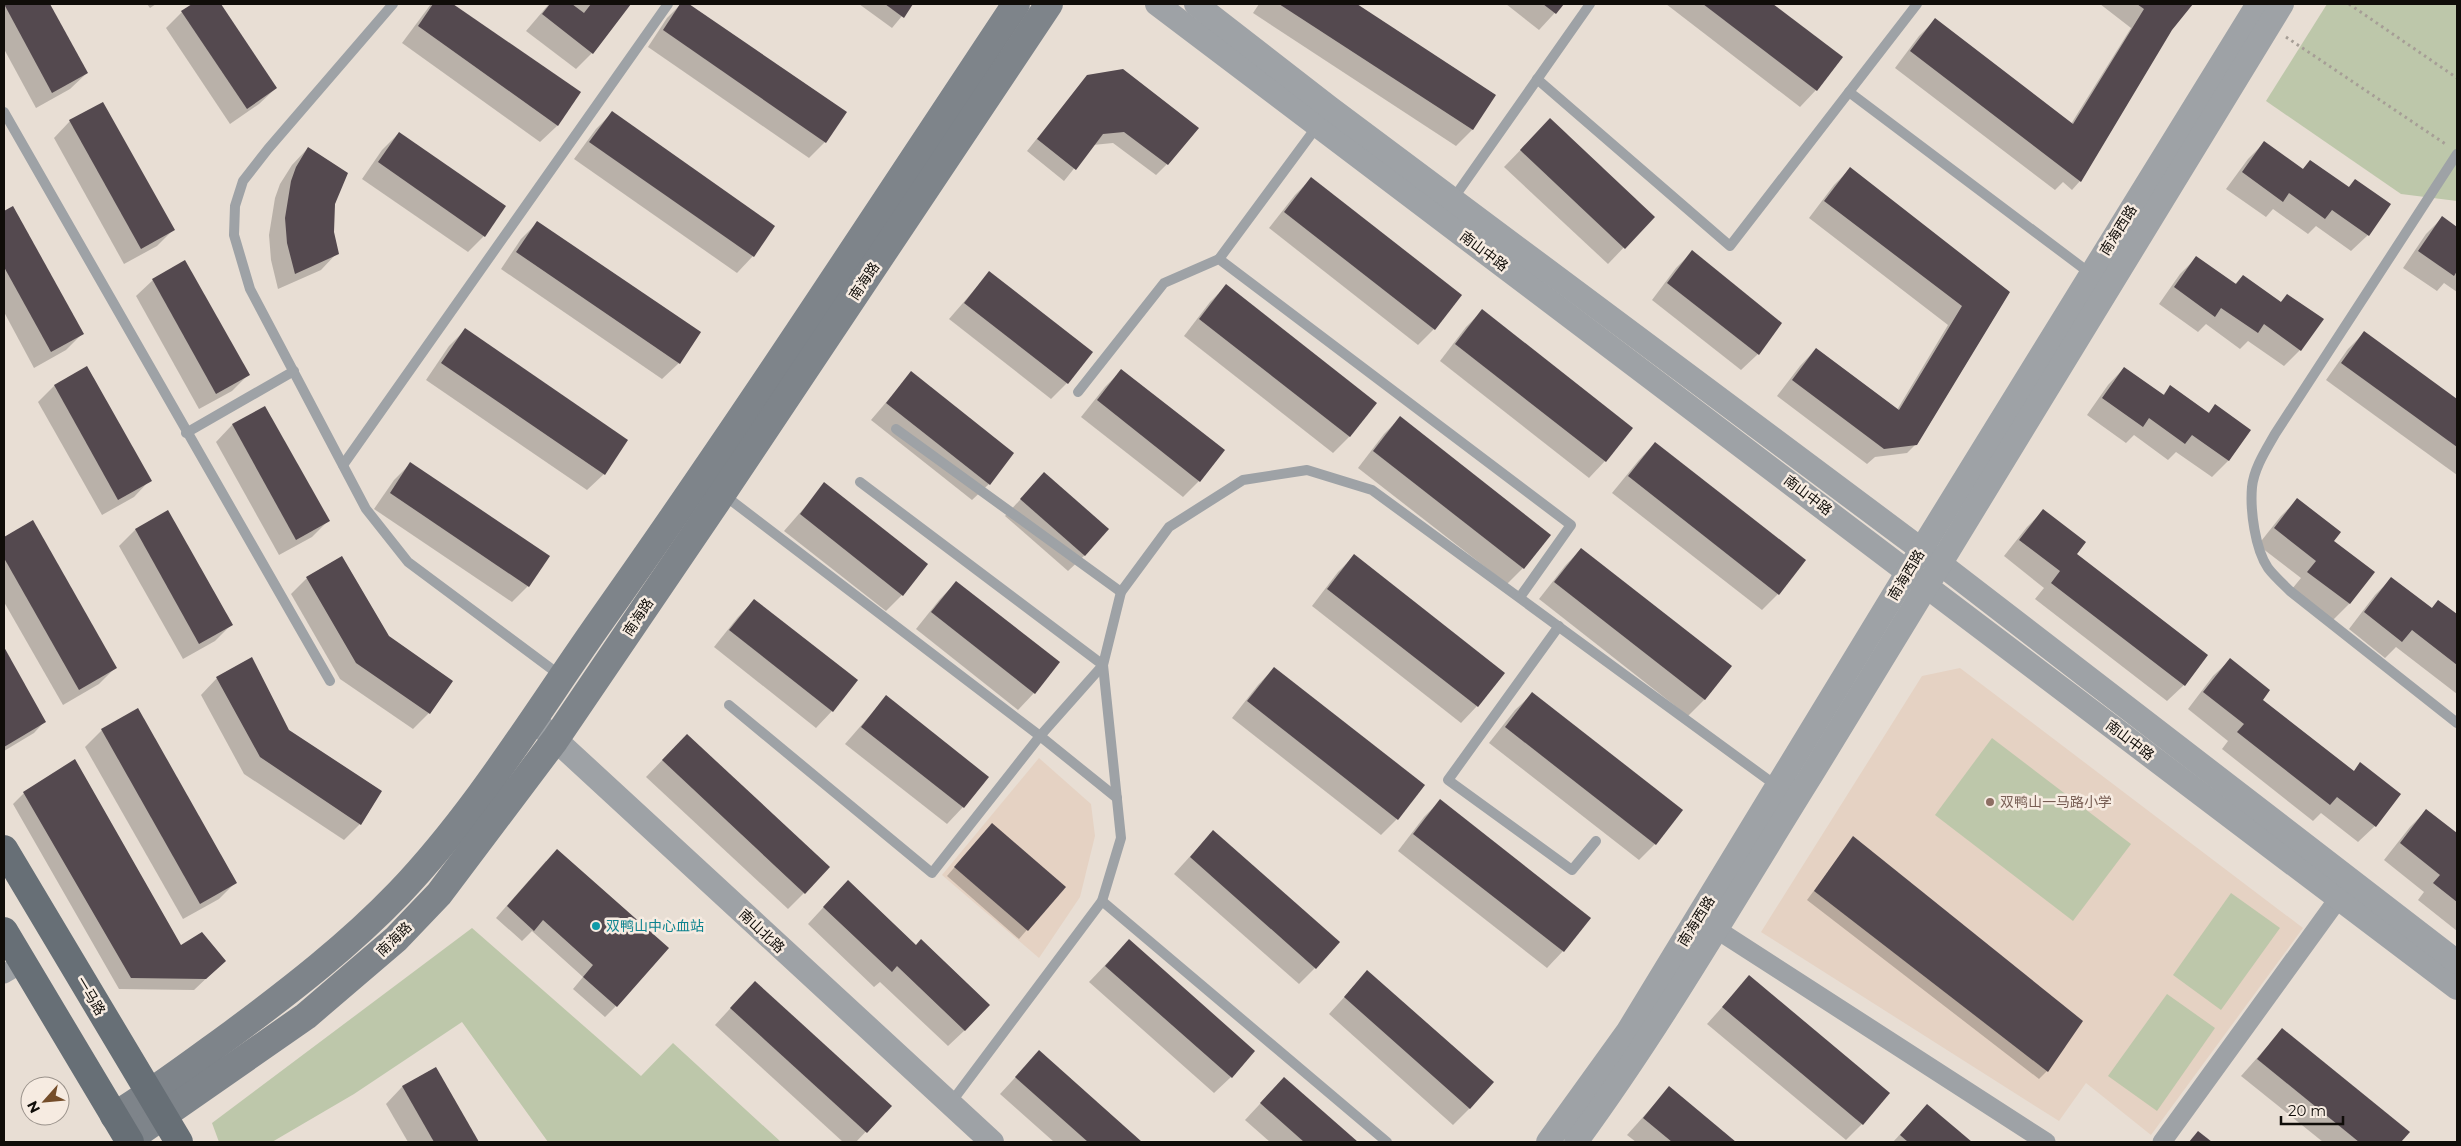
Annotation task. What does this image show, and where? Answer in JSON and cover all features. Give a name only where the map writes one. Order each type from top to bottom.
[{"type":"main road","name":"南海路","points":[[114,1116],[156,1105],[306,1016],[396,939],[439,894],[555,740],[712,486],[1016,4]]},
{"type":"main road","name":"南海路","points":[[129,1141],[156,1105],[275,1002],[348,942],[400,892],[442,844],[482,793],[562,676],[712,486],[1049,4]]},
{"type":"main road","name":"一马路","points":[[4,849],[178,1142]]},
{"type":"main road","points":[[4,931],[13,969],[114,1116],[129,1141]]},
{"type":"street","name":"南山中路","points":[[1157,4],[1324,117],[1453,199],[1942,565],[2345,890],[2457,988]]},
{"type":"street","name":"南山中路","points":[[1196,4],[1324,117],[1908,571],[2345,890],[2457,962]]},
{"type":"street","name":"南海西路","points":[[1576,1142],[1636,1055],[1716,929],[1787,793],[1908,571],[2258,4]]},
{"type":"street","name":"南海西路","points":[[1548,1142],[1628,1031],[1787,793],[1929,586],[2282,4]]},
{"type":"street","name":"南山北路","points":[[533,719],[949,1105],[992,1142]]},
{"type":"street","points":[[2162,1142],[2345,890]]},
{"type":"street","points":[[1716,929],[2046,1142]]},
{"type":"lane","points":[[393,4],[268,149],[244,181],[235,206],[234,235],[250,289],[366,509],[408,562],[562,676]]},
{"type":"lane","points":[[343,465],[668,4]]},
{"type":"lane","points":[[1453,199],[1590,4]]},
{"type":"lane","points":[[1537,79],[1730,246],[1917,4]]},
{"type":"lane","points":[[1849,92],[2091,274]]},
{"type":"lane","points":[[4,112],[186,433],[330,681]]},
{"type":"lane","points":[[1078,392],[1164,283],[1219,259],[1324,117]]},
{"type":"lane","points":[[2457,154],[2275,434],[2261,458],[2252,486],[2258,549],[2268,568],[2290,591],[2457,723]]},
{"type":"lane","points":[[1219,259],[1571,525],[1520,598]]},
{"type":"lane","points":[[186,433],[294,371]]},
{"type":"lane","points":[[896,429],[1121,592]]},
{"type":"lane","points":[[949,1105],[1102,901],[1121,838],[1103,665],[1121,592],[1169,528],[1243,480],[1307,470],[1372,490],[1787,793]]},
{"type":"lane","points":[[860,482],[1103,665]]},
{"type":"lane","points":[[712,486],[1040,736],[1117,798]]},
{"type":"lane","points":[[1559,626],[1448,780],[1572,870],[1596,841]]},
{"type":"lane","points":[[729,705],[932,873],[1040,736],[1103,665]]},
{"type":"lane","points":[[1102,901],[1387,1142]]},
{"type":"path","points":[[2348,4],[2457,78]]},
{"type":"path","points":[[2269,26],[2449,146]]},
{"type":"shaded area","name":"双鸭山一马路小学","points":[[1960,668],[2303,928],[2151,1135],[2086,1083],[2059,1121],[1761,932],[1922,676]]},
{"type":"shaded area","points":[[1039,758],[1091,804],[1095,836],[1080,897],[1039,958],[942,875]]},
{"type":"green space","points":[[2327,4],[2457,4],[2457,201],[2401,194],[2266,101]]},
{"type":"green space","points":[[1992,738],[2131,844],[2073,921],[1935,815]]},
{"type":"green space","points":[[2231,893],[2280,928],[2221,1010],[2173,975]]},
{"type":"green space","points":[[472,928],[641,1076],[673,1043],[781,1142],[548,1142],[462,1022],[354,1094],[272,1142],[219,1142],[212,1123]]},
{"type":"green space","points":[[2167,994],[2215,1028],[2157,1111],[2108,1076]]},
{"type":"building","points":[[4,4],[50,4],[88,73],[52,93]]},
{"type":"building","points":[[192,4],[221,4],[277,88],[247,109],[181,11]]},
{"type":"building","points":[[433,4],[453,4],[581,92],[558,126],[418,26]]},
{"type":"building","points":[[550,4],[572,4],[584,13],[591,4],[631,4],[593,54],[542,14]]},
{"type":"building","points":[[680,4],[689,4],[847,112],[826,143],[663,30]]},
{"type":"building","points":[[885,4],[913,4],[904,18]]},
{"type":"building","points":[[1279,4],[1357,4],[1496,95],[1473,130]]},
{"type":"building","points":[[1543,4],[1564,4],[1556,14]]},
{"type":"building","points":[[1703,4],[1773,4],[1843,57],[1817,91]]},
{"type":"building","points":[[2137,4],[2193,4],[2172,30],[2081,182],[1910,51],[1935,18],[2073,124],[2144,9]]},
{"type":"building","points":[[1123,69],[1199,128],[1168,165],[1124,132],[1103,134],[1076,170],[1037,139],[1087,75]]},
{"type":"building","points":[[103,102],[175,230],[141,249],[69,120]]},
{"type":"building","points":[[612,111],[775,226],[754,257],[589,142]]},
{"type":"building","points":[[1550,118],[1655,217],[1625,249],[1520,150]]},
{"type":"building","points":[[399,132],[506,206],[485,237],[378,162]]},
{"type":"building","points":[[2264,141],[2303,169],[2310,160],[2349,187],[2355,179],[2391,204],[2369,236],[2332,210],[2325,219],[2289,193],[2283,202],[2242,172]]},
{"type":"building","points":[[308,147],[348,173],[335,204],[334,232],[339,254],[295,274],[287,243],[285,218],[291,181],[296,167]]},
{"type":"building","points":[[1850,167],[2010,292],[1917,445],[1884,449],[1792,380],[1816,348],[1899,410],[1962,306],[1824,201]]},
{"type":"building","points":[[1311,177],[1462,295],[1435,330],[1284,212]]},
{"type":"building","points":[[13,206],[84,334],[51,352],[4,267],[4,211]]},
{"type":"building","points":[[2442,216],[2457,227],[2457,271],[2454,276],[2418,251]]},
{"type":"building","points":[[537,221],[701,332],[680,364],[516,252]]},
{"type":"building","points":[[1692,250],[1782,323],[1759,355],[1667,283]]},
{"type":"building","points":[[2196,256],[2236,284],[2243,275],[2281,302],[2287,294],[2324,319],[2301,351],[2264,324],[2258,333],[2221,308],[2215,317],[2174,287]]},
{"type":"building","points":[[185,260],[250,375],[216,394],[152,279]]},
{"type":"building","points":[[989,271],[1093,352],[1068,384],[964,303]]},
{"type":"building","points":[[1226,284],[1377,403],[1350,437],[1199,319]]},
{"type":"building","points":[[1482,309],[1633,428],[1606,462],[1455,344]]},
{"type":"building","points":[[465,328],[628,440],[605,475],[441,363]]},
{"type":"building","points":[[2364,331],[2457,399],[2457,447],[2341,363]]},
{"type":"building","points":[[87,366],[152,481],[118,500],[54,385]]},
{"type":"building","points":[[2124,367],[2164,395],[2170,385],[2209,413],[2215,404],[2251,430],[2229,461],[2192,435],[2185,444],[2149,418],[2143,427],[2102,398]]},
{"type":"building","points":[[1121,369],[1225,450],[1200,482],[1097,400]]},
{"type":"building","points":[[911,371],[1014,453],[990,485],[886,403]]},
{"type":"building","points":[[265,406],[330,521],[296,540],[232,424]]},
{"type":"building","points":[[1400,416],[1551,535],[1524,569],[1373,451]]},
{"type":"building","points":[[1655,442],[1806,560],[1779,595],[1628,476]]},
{"type":"building","points":[[410,462],[550,556],[529,587],[390,493]]},
{"type":"building","points":[[1044,472],[1109,529],[1085,556],[1020,499]]},
{"type":"building","points":[[824,482],[928,564],[903,596],[800,514]]},
{"type":"building","points":[[2297,498],[2341,532],[2334,541],[2375,572],[2350,604],[2307,572],[2316,561],[2274,528]]},
{"type":"building","points":[[2043,509],[2086,542],[2077,554],[2208,655],[2185,686],[2051,583],[2060,571],[2019,540]]},
{"type":"building","points":[[168,510],[233,625],[199,644],[135,529]]},
{"type":"building","points":[[33,520],[117,668],[79,690],[4,558],[4,537]]},
{"type":"building","points":[[1581,548],[1732,666],[1705,700],[1554,582]]},
{"type":"building","points":[[1354,554],[1505,673],[1478,707],[1327,589]]},
{"type":"building","points":[[342,556],[389,636],[453,681],[430,714],[356,663],[306,577]]},
{"type":"building","points":[[2391,577],[2432,608],[2438,600],[2457,614],[2457,665],[2412,630],[2402,642],[2364,612]]},
{"type":"building","points":[[956,581],[1060,662],[1035,694],[931,612]]},
{"type":"building","points":[[754,599],[858,680],[833,712],[729,630]]},
{"type":"building","points":[[4,647],[46,722],[4,747]]},
{"type":"building","points":[[252,657],[289,730],[382,791],[361,825],[260,757],[216,677]]},
{"type":"building","points":[[2230,658],[2270,690],[2263,700],[2354,771],[2360,762],[2401,794],[2376,827],[2337,797],[2330,805],[2237,732],[2244,724],[2203,692]]},
{"type":"building","points":[[1274,667],[1425,785],[1398,820],[1247,701]]},
{"type":"building","points":[[1532,692],[1683,810],[1656,845],[1505,727]]},
{"type":"building","points":[[886,695],[989,777],[964,808],[861,727]]},
{"type":"building","points":[[138,708],[237,883],[200,904],[101,729]]},
{"type":"building","points":[[687,734],[830,867],[805,894],[662,760]]},
{"type":"building","points":[[75,759],[181,945],[202,932],[226,961],[206,979],[131,978],[23,792]]},
{"type":"building","points":[[1440,799],[1591,918],[1564,952],[1413,834]]},
{"type":"building","points":[[2426,809],[2457,833],[2457,902],[2433,883],[2440,875],[2400,843]]},
{"type":"building","points":[[992,823],[1066,887],[1028,931],[954,867]]},
{"type":"building","points":[[1213,830],[1340,942],[1316,969],[1190,857]]},
{"type":"building","points":[[1853,836],[2083,1021],[2048,1072],[1814,891]]},
{"type":"building","name":"双鸭山中心血站","points":[[557,849],[669,948],[617,1007],[583,977],[593,965],[543,920],[534,931],[507,906]]},
{"type":"building","points":[[848,880],[916,945],[921,939],[990,1005],[965,1031],[897,966],[892,972],[823,907]]},
{"type":"building","points":[[1129,939],[1255,1051],[1232,1078],[1105,966]]},
{"type":"building","points":[[1367,970],[1494,1082],[1470,1109],[1344,997]]},
{"type":"building","points":[[1749,975],[1890,1093],[1863,1125],[1722,1007]]},
{"type":"building","points":[[755,981],[892,1106],[867,1133],[730,1008]]},
{"type":"building","points":[[2282,1028],[2410,1132],[2401,1142],[2359,1142],[2257,1059]]},
{"type":"building","points":[[1039,1050],[1142,1142],[1088,1142],[1015,1077]]},
{"type":"building","points":[[436,1067],[479,1142],[434,1142],[402,1086]]},
{"type":"building","points":[[1284,1077],[1358,1142],[1304,1142],[1260,1103]]},
{"type":"building","points":[[1669,1086],[1736,1142],[1672,1142],[1643,1118]]},
{"type":"building","points":[[1927,1104],[1972,1142],[1908,1142],[1900,1135]]},
{"type":"building","points":[[2198,1131],[2212,1142],[2189,1142]]},
{"type":"place","name":"双鸭山一马路小学","points":[[1990,802]]},
{"type":"place","name":"双鸭山中心血站","points":[[596,926]]}]
